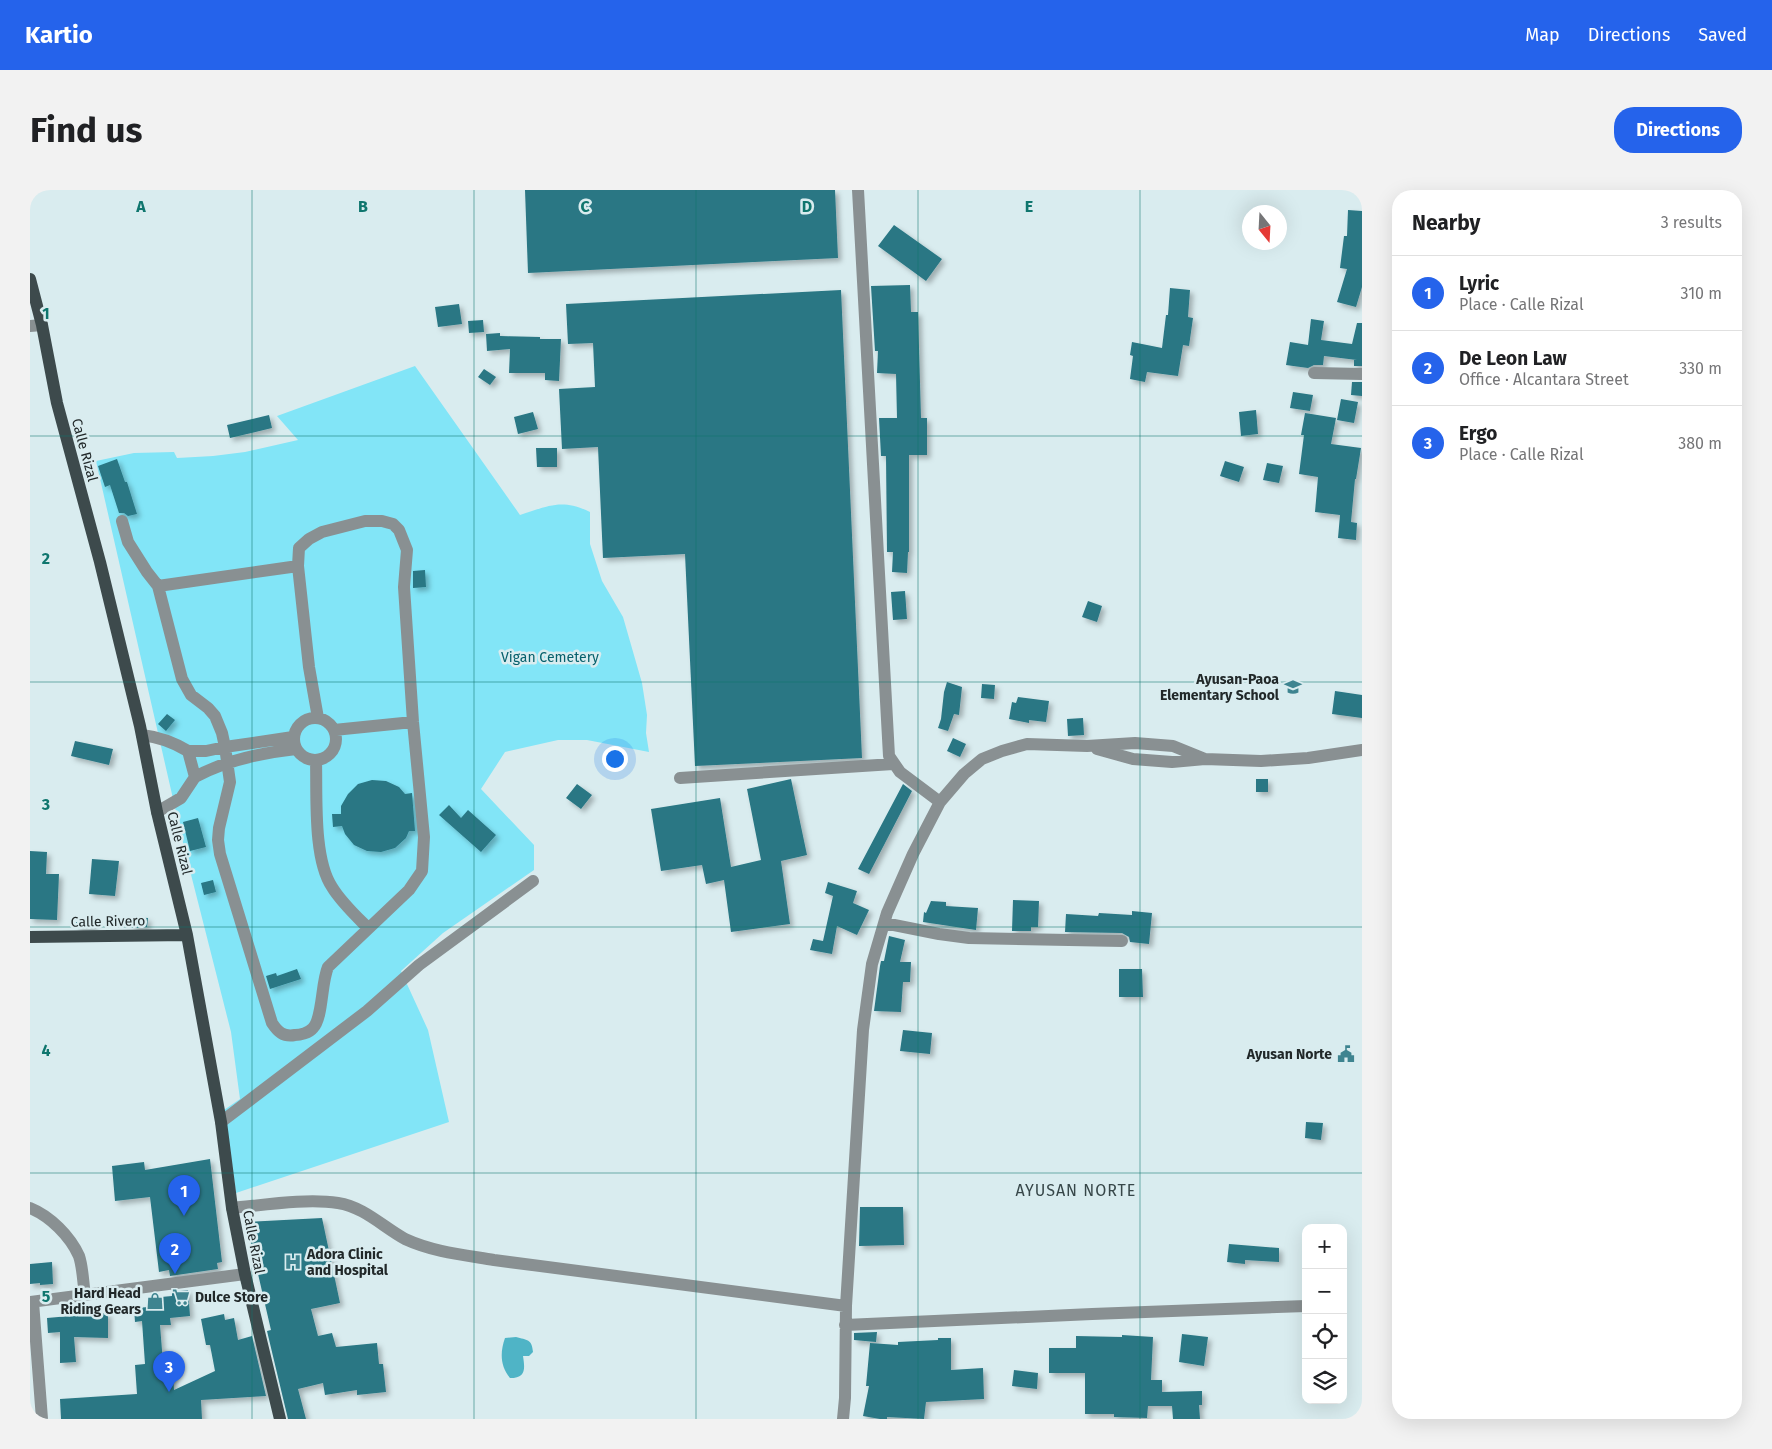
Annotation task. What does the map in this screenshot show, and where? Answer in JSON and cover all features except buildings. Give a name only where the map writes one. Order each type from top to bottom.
[{"type":"main road","name":"Calle Rizal","points":[[30,279],[36,326],[100,562],[142,735],[156,812],[187,935],[220,1122],[232,1208],[245,1274],[280,1419]]},
{"type":"main road","name":"Calle Rivero","points":[[30,937],[187,935]]},
{"type":"street","points":[[858,190],[889,756],[900,772],[940,802]]},
{"type":"street","points":[[1314,373],[1362,374]]},
{"type":"street","points":[[122,521],[128,542],[158,586],[182,680],[192,695],[215,716],[222,733],[230,782],[219,828],[220,854],[272,1023],[279,1033],[289,1036],[302,1035],[313,1028],[318,1018],[324,974],[328,967],[409,890],[422,871],[424,837],[413,722],[404,587],[407,550],[399,530],[393,524],[382,521],[365,521],[322,532],[309,539],[299,548],[298,566],[318,718]]},
{"type":"street","points":[[158,586],[298,566]]},
{"type":"street","points":[[310,718],[325,720],[334,730],[336,741],[330,755],[316,761],[300,756],[294,743],[295,730],[303,721],[310,718]]},
{"type":"street","points":[[334,730],[413,722]]},
{"type":"street","points":[[142,735],[158,737],[173,742],[188,751],[294,743]]},
{"type":"street","points":[[156,812],[181,798],[195,777],[210,769],[294,743]]},
{"type":"street","points":[[843,1419],[845,1398],[845,1325],[863,1030],[872,964],[884,923],[913,854],[940,802],[964,774],[982,759],[1027,744],[1086,746],[1136,743],[1173,746],[1204,759]]},
{"type":"street","points":[[1086,746],[1133,759],[1172,762],[1204,759],[1261,762],[1308,758],[1362,750]]},
{"type":"street","points":[[188,751],[195,777]]},
{"type":"street","points":[[316,761],[319,851],[324,872],[332,887],[351,912],[368,928]]},
{"type":"street","points":[[680,778],[893,764]]},
{"type":"street","points":[[220,1122],[368,1011],[419,966],[533,880]]},
{"type":"street","points":[[884,923],[969,938],[1122,942]]},
{"type":"street","points":[[232,1208],[317,1201],[340,1203],[360,1210],[404,1238],[436,1250],[494,1260],[846,1306]]},
{"type":"street","points":[[30,1208],[41,1212],[64,1234],[79,1257],[85,1295]]},
{"type":"street","points":[[42,1419],[32,1302],[245,1274]]},
{"type":"street","points":[[845,1325],[1302,1306]]},
{"type":"green space","name":"Vigan Cemetery","points":[[415,366],[520,515],[547,506],[563,504],[590,512],[590,544],[602,581],[623,617],[642,683],[647,715],[646,733],[649,752],[587,740],[558,740],[505,752],[481,789],[534,845],[534,870],[443,933],[401,971],[428,1030],[449,1122],[236,1193],[224,1110],[240,1099],[231,1032],[184,847],[96,461],[134,453],[174,452],[177,458],[213,456],[245,452],[298,440],[277,416]]},
{"type":"shaded area","points":[[516,1337],[530,1342],[533,1352],[529,1356],[523,1356],[524,1369],[522,1374],[515,1378],[510,1378],[504,1369],[502,1348],[505,1338]]},
{"type":"place","name":"Ayusan-Paoa Elementary School","points":[[1293,687]]},
{"type":"place","name":"Ayusan Norte","points":[[1346,1054]]},
{"type":"place","name":"Lyric","points":[[184,1216]]},
{"type":"place","name":"Adora Clinic and Hospital","points":[[293,1262]]},
{"type":"place","name":"De Leon Law","points":[[175,1274]]},
{"type":"place","name":"Dulce Store","points":[[181,1297]]},
{"type":"place","name":"Hard Head Riding Gears","points":[[155,1301]]},
{"type":"place","name":"Ergo","points":[[169,1392]]},
{"type":"district","name":"AYUSAN NORTE","points":[[1076,1190]]}]
